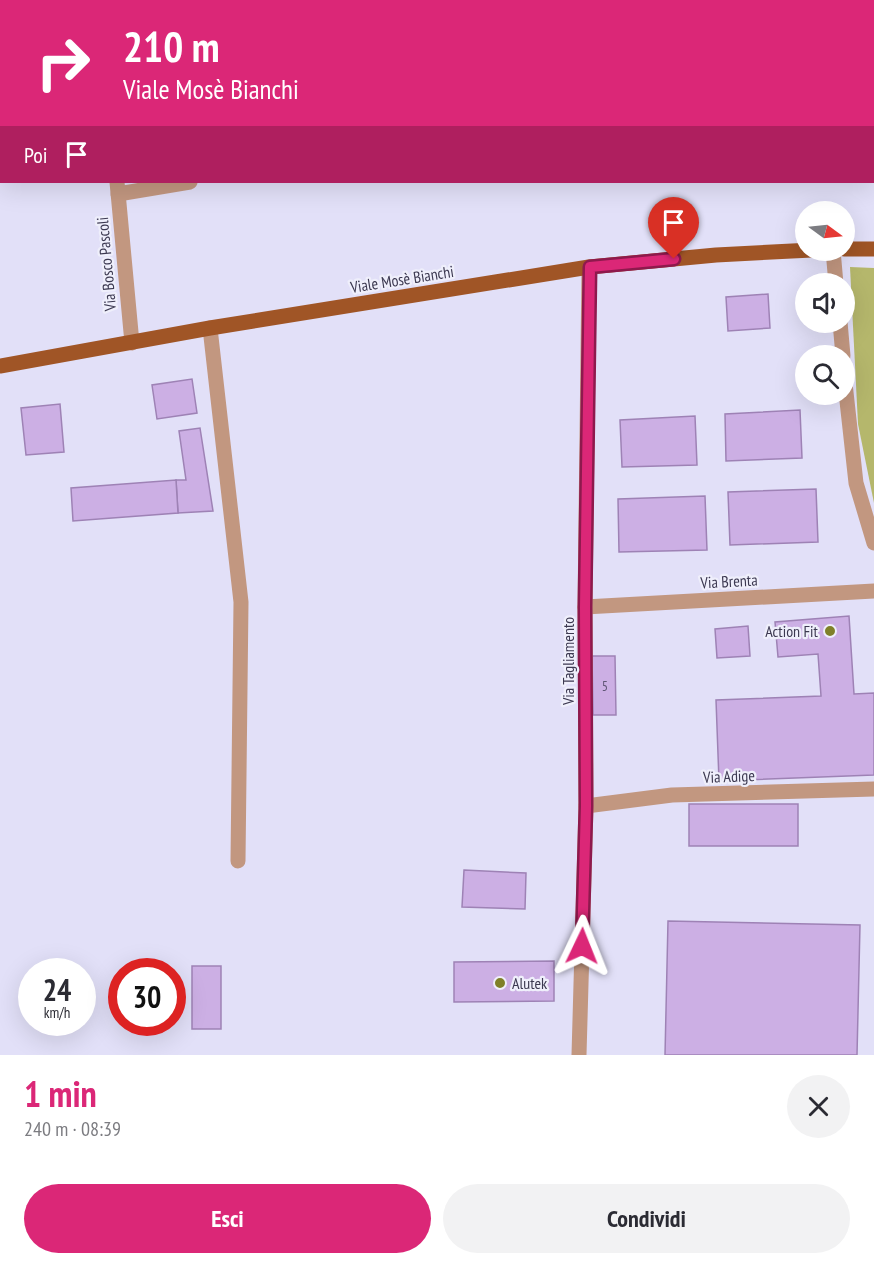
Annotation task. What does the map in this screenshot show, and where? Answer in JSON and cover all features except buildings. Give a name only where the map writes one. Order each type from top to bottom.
[{"type":"main road","points":[[855,249],[874,249]]},
{"type":"main road","name":"Viale Mosè Bianchi","points":[[0,366],[210,328],[590,267],[716,255],[795,251]]},
{"type":"street","points":[[117,188],[178,183]]},
{"type":"street","name":"Via Bosco Pascoli","points":[[117,188],[132,343]]},
{"type":"street","name":"Via Tagliamento","points":[[579,1055],[586,806],[585,607],[590,267]]},
{"type":"street","points":[[210,328],[241,602],[238,861]]},
{"type":"street","points":[[847,405],[856,483],[874,543]]},
{"type":"street","name":"Via Brenta","points":[[585,607],[874,591]]},
{"type":"street","name":"Via Adige","points":[[586,806],[672,795],[874,789]]},
{"type":"green space","points":[[850,267],[874,268],[874,503],[858,424],[853,333],[855,273],[850,273]]},
{"type":"place","name":"Action Fit","points":[[830,631]]},
{"type":"place","name":"Alutek","points":[[500,983]]},
{"type":"route","points":[[582,946],[586,806],[585,607],[590,267],[674,259]]}]
